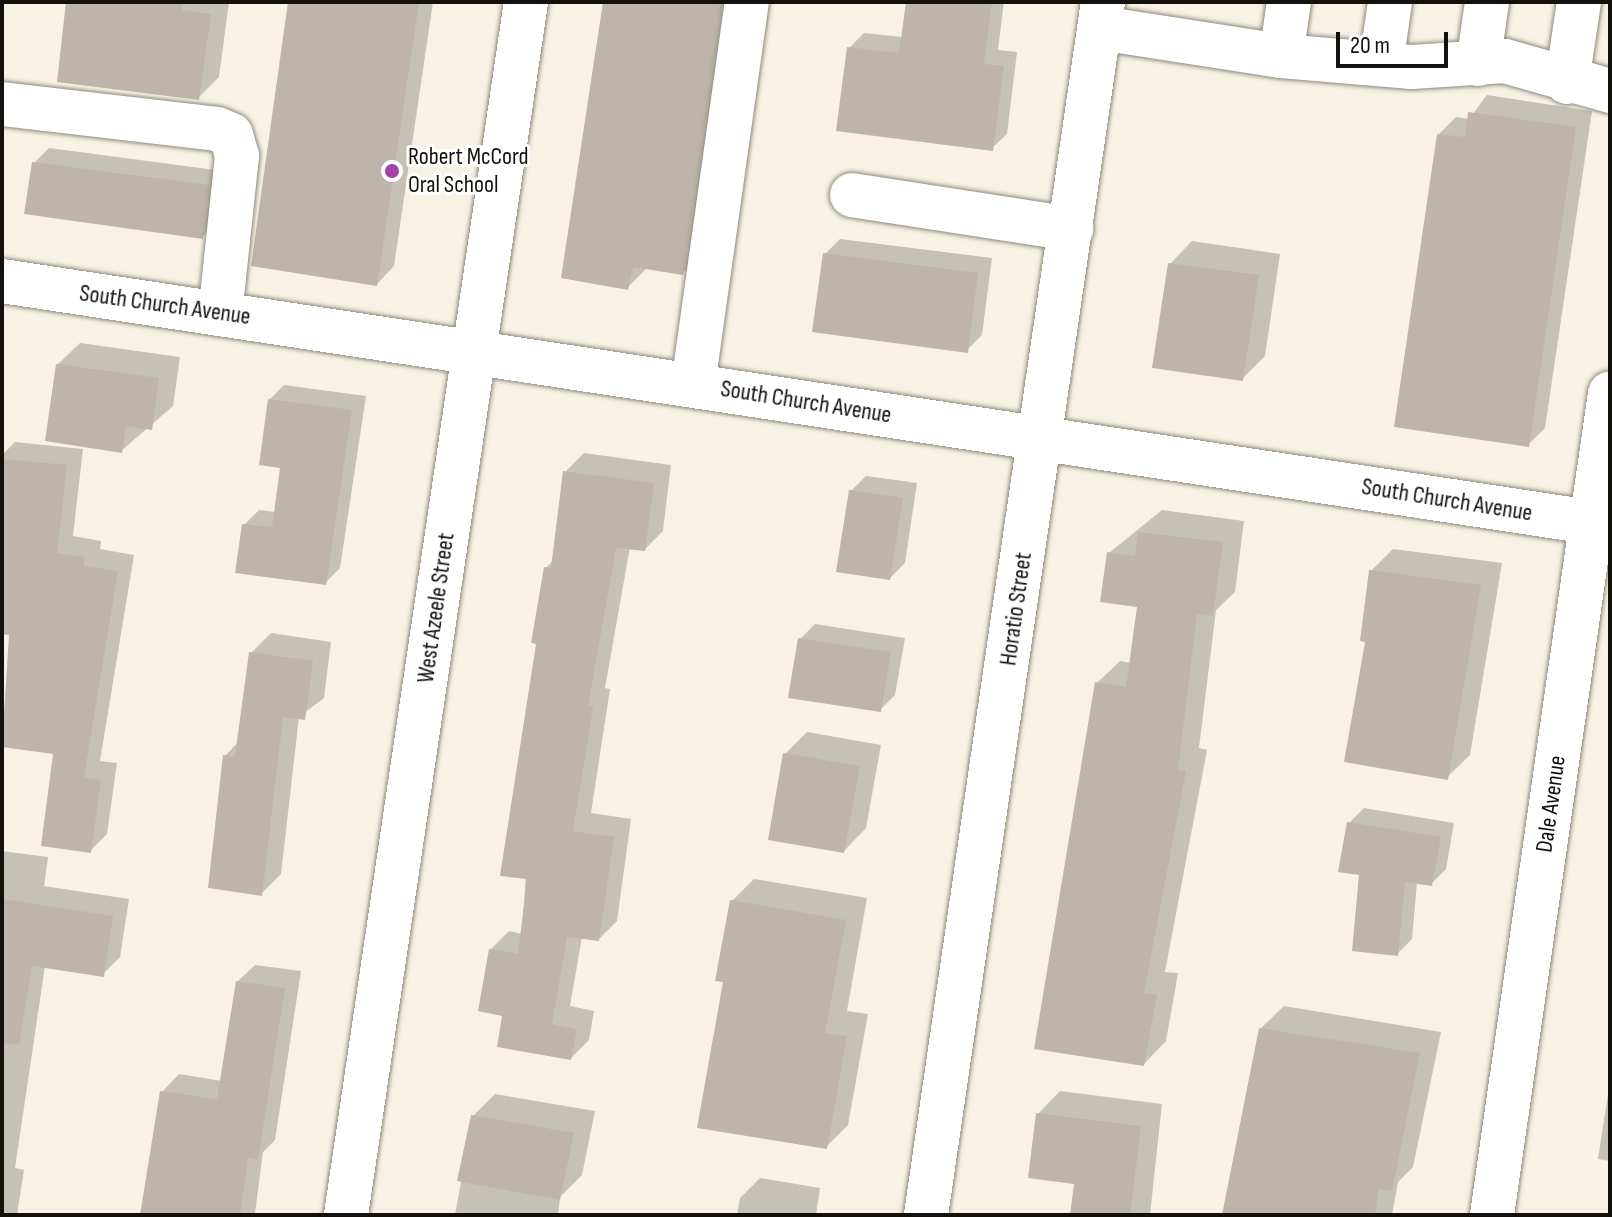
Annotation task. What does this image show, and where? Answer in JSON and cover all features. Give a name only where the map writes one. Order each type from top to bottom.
[{"type":"street","name":"West Azeele Street","points":[[346,1215],[526,2]]},
{"type":"street","points":[[693,385],[747,2]]},
{"type":"street","points":[[1281,56],[1289,2]]},
{"type":"street","points":[[1381,64],[1390,2]]},
{"type":"street","points":[[1478,64],[1487,2]]},
{"type":"street","points":[[1567,82],[1579,2]]},
{"type":"street","points":[[1102,15],[1189,21],[1281,56],[1381,64],[1505,61],[1567,82],[1610,91]]},
{"type":"street","name":"Horatio Street","points":[[926,1215],[1102,15]]},
{"type":"street","points":[[2,104],[217,129],[231,135],[237,156],[220,314]]},
{"type":"street","points":[[852,195],[1071,229]]},
{"type":"street","name":"South Church Avenue","points":[[2,281],[1600,524]]},
{"type":"street","name":"Dale Avenue","points":[[1492,1215],[1600,524],[1610,393]]},
{"type":"building","points":[[66,2],[183,2],[182,10],[211,14],[199,100],[57,82]]},
{"type":"building","points":[[288,2],[419,2],[377,286],[251,266]]},
{"type":"building","points":[[603,2],[722,2],[683,275],[633,267],[628,290],[561,278]]},
{"type":"building","points":[[906,2],[992,2],[984,64],[1004,66],[993,151],[836,131],[847,47],[899,53]]},
{"type":"building","points":[[1468,112],[1576,127],[1529,447],[1394,427],[1437,134],[1465,137]]},
{"type":"building","points":[[32,162],[209,185],[203,239],[24,214]]},
{"type":"building","points":[[823,253],[978,273],[968,353],[812,332]]},
{"type":"building","points":[[1168,263],[1259,275],[1243,381],[1152,368]]},
{"type":"building","points":[[56,364],[159,378],[152,430],[126,426],[122,453],[45,441]]},
{"type":"building","points":[[268,399],[352,410],[326,585],[235,573],[242,524],[272,527],[280,468],[259,465]]},
{"type":"building","points":[[2,459],[67,465],[57,553],[85,557],[84,566],[118,571],[84,777],[101,780],[91,853],[41,846],[53,754],[2,747],[9,635],[2,634]]},
{"type":"building","points":[[563,471],[654,483],[645,551],[616,548],[588,706],[593,707],[573,831],[614,837],[599,941],[567,937],[552,1024],[577,1029],[571,1060],[497,1047],[502,1016],[478,1011],[489,949],[518,954],[527,879],[500,876],[536,644],[531,643],[544,567],[551,568]]},
{"type":"building","points":[[849,490],[903,498],[890,580],[836,572]]},
{"type":"building","points":[[1138,532],[1223,542],[1213,616],[1197,614],[1178,770],[1186,771],[1144,993],[1157,995],[1144,1066],[1034,1049],[1095,682],[1126,687],[1137,607],[1100,602],[1107,552],[1135,556]]},
{"type":"building","points":[[1369,570],[1481,585],[1448,780],[1344,762],[1365,642],[1360,641]]},
{"type":"building","points":[[798,638],[891,652],[881,712],[788,698]]},
{"type":"building","points":[[249,652],[313,661],[305,720],[283,717],[262,896],[208,888],[223,755],[235,756]]},
{"type":"building","points":[[783,753],[860,766],[844,853],[768,840]]},
{"type":"building","points":[[1347,822],[1441,837],[1432,886],[1405,882],[1398,956],[1352,951],[1359,875],[1338,872]]},
{"type":"building","points":[[2,899],[113,916],[104,977],[32,966],[19,1044],[2,1043]]},
{"type":"building","points":[[730,900],[846,920],[825,1033],[847,1036],[827,1149],[697,1128],[723,982],[715,981]]},
{"type":"building","points":[[236,981],[285,988],[258,1160],[248,1158],[240,1215],[140,1215],[160,1091],[217,1099]]},
{"type":"building","points":[[1259,1028],[1420,1053],[1392,1191],[1379,1189],[1375,1215],[1222,1215]]},
{"type":"building","points":[[1036,1113],[1141,1126],[1130,1215],[1070,1215],[1074,1184],[1028,1178]]},
{"type":"building","points":[[471,1115],[574,1133],[560,1200],[457,1181]]},
{"type":"place","name":"Robert McCord Oral School","points":[[392,171]]}]
